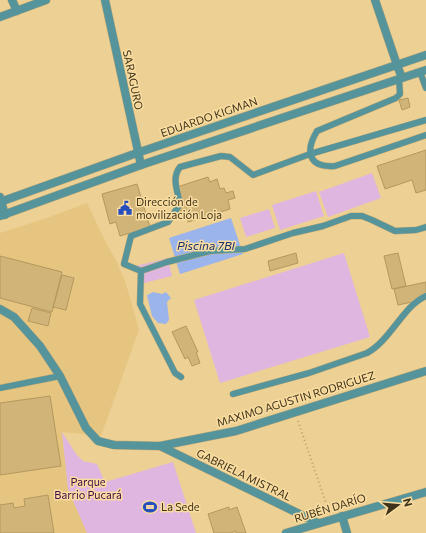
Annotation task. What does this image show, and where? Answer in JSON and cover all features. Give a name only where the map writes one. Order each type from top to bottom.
[{"type":"street","points":[[12,0],[17,11]]},
{"type":"street","points":[[0,17],[46,0]]},
{"type":"street","name":"SARAGURO","points":[[104,0],[141,165]]},
{"type":"street","points":[[375,0],[401,78]]},
{"type":"street","name":"EDUARDO KIGMAN","points":[[0,200],[426,56]]},
{"type":"street","points":[[0,200],[3,215],[141,165],[423,71]]},
{"type":"street","name":"MAXIMO AGUSTIN RODRIGUEZ","points":[[0,309],[14,317],[40,346],[60,376],[86,428],[98,441],[114,445],[160,446],[236,431],[426,371]]},
{"type":"street","name":"GABRIELA MISTRAL","points":[[160,446],[318,523]]},
{"type":"street","name":"RUBÉN DARÍO","points":[[286,533],[426,492]]},
{"type":"street","points":[[342,516],[347,533]]},
{"type":"lane","points":[[423,71],[426,88]]},
{"type":"lane","points":[[401,78],[400,94],[396,98],[317,131],[311,143],[310,154],[316,162],[325,166],[335,166],[426,135]]},
{"type":"lane","points":[[426,120],[310,154],[253,175],[230,157],[220,156],[180,167],[175,180],[180,204],[176,212],[168,222],[131,236],[124,264],[141,271],[167,262],[210,251],[245,249],[293,233],[323,226],[351,216],[362,216],[394,231],[416,230],[426,227]]},
{"type":"lane","points":[[141,271],[140,304],[175,373],[180,377]]},
{"type":"lane","points":[[233,394],[309,373],[374,350],[414,304],[426,296]]},
{"type":"lane","points":[[0,388],[60,376]]},
{"type":"path","points":[[295,412],[331,519]]},
{"type":"shaded area","points":[[87,203],[107,245],[117,262],[126,284],[139,330],[101,436],[62,432],[68,489],[87,533],[0,533],[0,233]]},
{"type":"green space","points":[[372,173],[381,198],[328,217],[319,192]]},
{"type":"green space","points":[[316,191],[324,216],[280,230],[272,205]]},
{"type":"green space","points":[[269,209],[275,228],[246,237],[240,218]]},
{"type":"green space","points":[[344,253],[370,337],[220,383],[194,300]]},
{"type":"green space","points":[[168,258],[172,276],[140,284],[136,266]]},
{"type":"green space","name":"La Sede","points":[[62,432],[76,454],[83,461],[97,464],[105,482],[173,462],[196,533],[87,533],[68,489]]},
{"type":"water","name":"Piscina 7BI","points":[[231,218],[243,254],[180,274],[169,238]]},
{"type":"water","points":[[153,292],[162,294],[166,292],[171,298],[167,302],[169,320],[166,324],[158,323],[152,316],[147,295]]},
{"type":"building","points":[[408,98],[410,107],[402,110],[399,100]]},
{"type":"building","points":[[426,150],[426,190],[416,193],[412,180],[385,189],[377,166]]},
{"type":"building","points":[[208,177],[210,182],[217,179],[220,189],[224,188],[226,193],[233,191],[235,198],[228,200],[230,209],[188,222],[186,215],[182,216],[174,188]]},
{"type":"building","name":"Dirección de movilización Loja","points":[[137,184],[150,227],[120,236],[116,222],[110,224],[102,194]]},
{"type":"building","points":[[296,253],[298,263],[270,271],[268,261]]},
{"type":"building","points":[[398,253],[406,286],[392,289],[384,256]]},
{"type":"building","points":[[0,256],[62,272],[52,312],[0,298]]},
{"type":"building","points":[[62,275],[74,278],[66,310],[53,307]]},
{"type":"building","points":[[426,282],[426,299],[398,305],[394,289]]},
{"type":"building","points":[[32,308],[51,313],[48,326],[28,321]]},
{"type":"building","points":[[186,326],[198,352],[196,352],[200,363],[192,366],[188,357],[185,359],[172,332]]},
{"type":"building","points":[[50,396],[61,466],[0,475],[0,403]]},
{"type":"building","points":[[48,495],[54,533],[0,533],[0,505],[13,503],[14,508],[25,506],[24,499]]},
{"type":"building","points":[[229,507],[229,510],[237,507],[246,533],[236,533],[236,531],[231,533],[214,533],[208,514]]},
{"type":"place","name":"Dirección de movilización Loja","points":[[125,208]]},
{"type":"place","name":"La Sede","points":[[150,507]]},
{"type":"park label","name":"Parque Barrio Pucará","points":[[88,488]]}]
